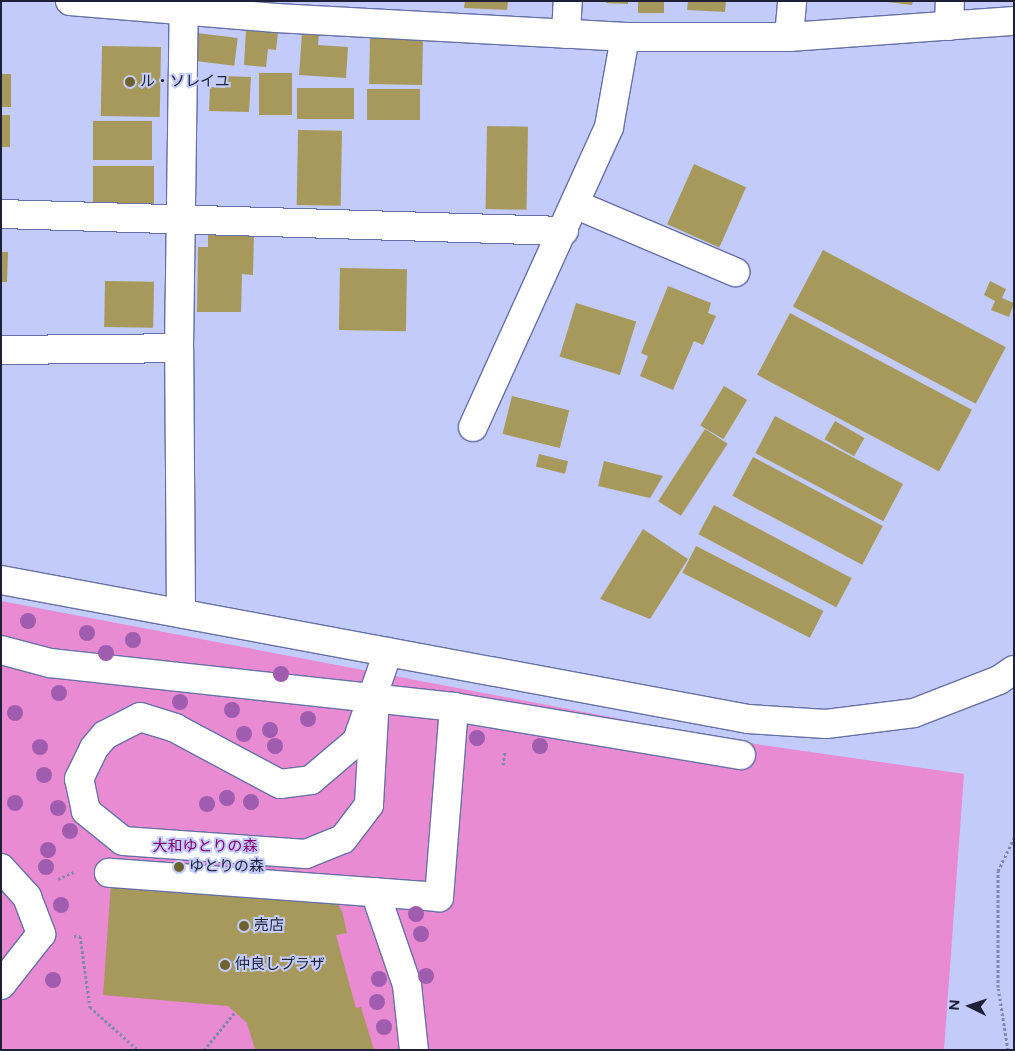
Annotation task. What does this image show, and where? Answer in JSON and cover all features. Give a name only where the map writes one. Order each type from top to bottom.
[{"type":"street","points":[[70,1],[184,6],[625,37],[789,37],[950,14],[1014,21]]},
{"type":"street","points":[[566,34],[568,1]]},
{"type":"street","points":[[789,37],[792,1]]},
{"type":"street","points":[[181,613],[179,348],[184,6]]},
{"type":"street","points":[[473,427],[577,205],[609,127],[625,37]]},
{"type":"street","points":[[577,205],[735,272]]},
{"type":"street","points":[[1,214],[181,216],[564,231]]},
{"type":"street","points":[[1,350],[179,348]]},
{"type":"street","points":[[1,580],[748,719],[826,724],[914,713],[1014,670]]},
{"type":"street","points":[[1,650],[50,663],[454,707],[741,755]]},
{"type":"street","points":[[374,697],[369,805],[343,839],[306,854],[123,841],[86,811],[79,779],[94,748],[105,736],[140,717],[175,728],[280,784],[312,780],[357,742],[388,652]]},
{"type":"street","points":[[109,874],[439,896],[454,707]]},
{"type":"street","points":[[1,868],[27,898],[42,934],[1,985]]},
{"type":"street","points":[[375,892],[407,985],[414,1050]]},
{"type":"path","points":[[1008,1050],[998,988],[998,871],[1014,838]]},
{"type":"path","points":[[27,898],[70,871],[109,874]]},
{"type":"path","points":[[42,934],[80,936],[90,1007],[138,1050]]},
{"type":"path","points":[[204,1050],[235,1012]]},
{"type":"green space","name":"大和ゆとりの森","points":[[1,601],[741,742],[964,774],[944,1050],[1,1050]]},
{"type":"building","points":[[465,1],[508,1],[507,10],[464,8]]},
{"type":"building","points":[[606,1],[628,1],[628,4],[606,3]]},
{"type":"building","points":[[638,1],[664,1],[664,13],[638,13]]},
{"type":"building","points":[[688,1],[726,1],[725,12],[687,10]]},
{"type":"building","points":[[878,1],[913,1],[912,5]]},
{"type":"building","points":[[246,29],[278,32],[276,50],[268,49],[266,67],[244,65]]},
{"type":"building","points":[[197,33],[238,38],[234,66],[194,61]]},
{"type":"building","points":[[302,33],[319,34],[318,45],[348,47],[346,78],[299,75]]},
{"type":"building","points":[[370,35],[423,36],[422,85],[369,84]]},
{"type":"building","name":"ル・ソレイユ","points":[[102,46],[161,47],[160,117],[101,116]]},
{"type":"building","points":[[259,73],[292,73],[292,115],[259,115]]},
{"type":"building","points":[[1,74],[11,74],[11,107],[1,107]]},
{"type":"building","points":[[225,76],[251,77],[249,112],[209,111],[210,87],[225,88]]},
{"type":"building","points":[[297,88],[354,88],[354,119],[297,119]]},
{"type":"building","points":[[367,89],[420,89],[420,120],[367,120]]},
{"type":"building","points":[[1,115],[10,115],[10,147],[1,147]]},
{"type":"building","points":[[93,121],[152,121],[152,160],[93,160]]},
{"type":"building","points":[[487,126],[528,127],[527,210],[486,209]]},
{"type":"building","points":[[298,130],[342,131],[341,206],[297,205]]},
{"type":"building","points":[[694,164],[746,187],[719,247],[667,224]]},
{"type":"building","points":[[93,166],[154,166],[154,207],[93,207]]},
{"type":"building","points":[[208,231],[254,232],[253,275],[242,274],[241,312],[197,312],[198,247],[208,247]]},
{"type":"building","points":[[823,250],[1006,347],[976,404],[793,307]]},
{"type":"building","points":[[1,252],[8,252],[7,282],[1,282]]},
{"type":"building","points":[[340,268],[407,269],[406,331],[339,330]]},
{"type":"building","points":[[105,281],[154,282],[153,328],[104,327]]},
{"type":"building","points":[[990,281],[1006,289],[1002,298],[1014,303],[1009,317],[991,310],[995,301],[984,295]]},
{"type":"building","points":[[668,286],[711,303],[708,313],[716,316],[703,345],[694,341],[673,390],[640,376],[648,356],[641,353]]},
{"type":"building","points":[[576,303],[636,321],[620,375],[560,357]]},
{"type":"building","points":[[790,313],[972,410],[939,472],[757,375]]},
{"type":"building","points":[[724,386],[747,400],[723,439],[700,425]]},
{"type":"building","points":[[512,396],[569,410],[560,448],[503,434]]},
{"type":"building","points":[[775,416],[903,484],[883,521],[755,453]]},
{"type":"building","points":[[835,421],[864,438],[854,456],[824,439]]},
{"type":"building","points":[[705,429],[728,444],[681,516],[658,501]]},
{"type":"building","points":[[539,454],[568,461],[565,474],[536,467]]},
{"type":"building","points":[[753,457],[883,526],[862,565],[732,496]]},
{"type":"building","points":[[604,461],[663,476],[650,498],[598,486]]},
{"type":"building","points":[[714,505],[852,578],[836,607],[699,534]]},
{"type":"building","points":[[643,529],[688,559],[650,619],[600,599]]},
{"type":"building","points":[[696,546],[823,611],[810,638],[682,573]]},
{"type":"building","name":"仲良しプラザ","points":[[111,882],[331,892],[342,911],[347,933],[336,935],[356,1008],[361,1007],[374,1050],[255,1050],[247,1023],[228,1006],[103,995]]},
{"type":"place","name":"ル・ソレイユ","points":[[130,82]]},
{"type":"place","name":"ゆとりの森","points":[[179,867]]},
{"type":"place","name":"売店","points":[[244,926]]},
{"type":"place","name":"仲良しプラザ","points":[[225,965]]}]
